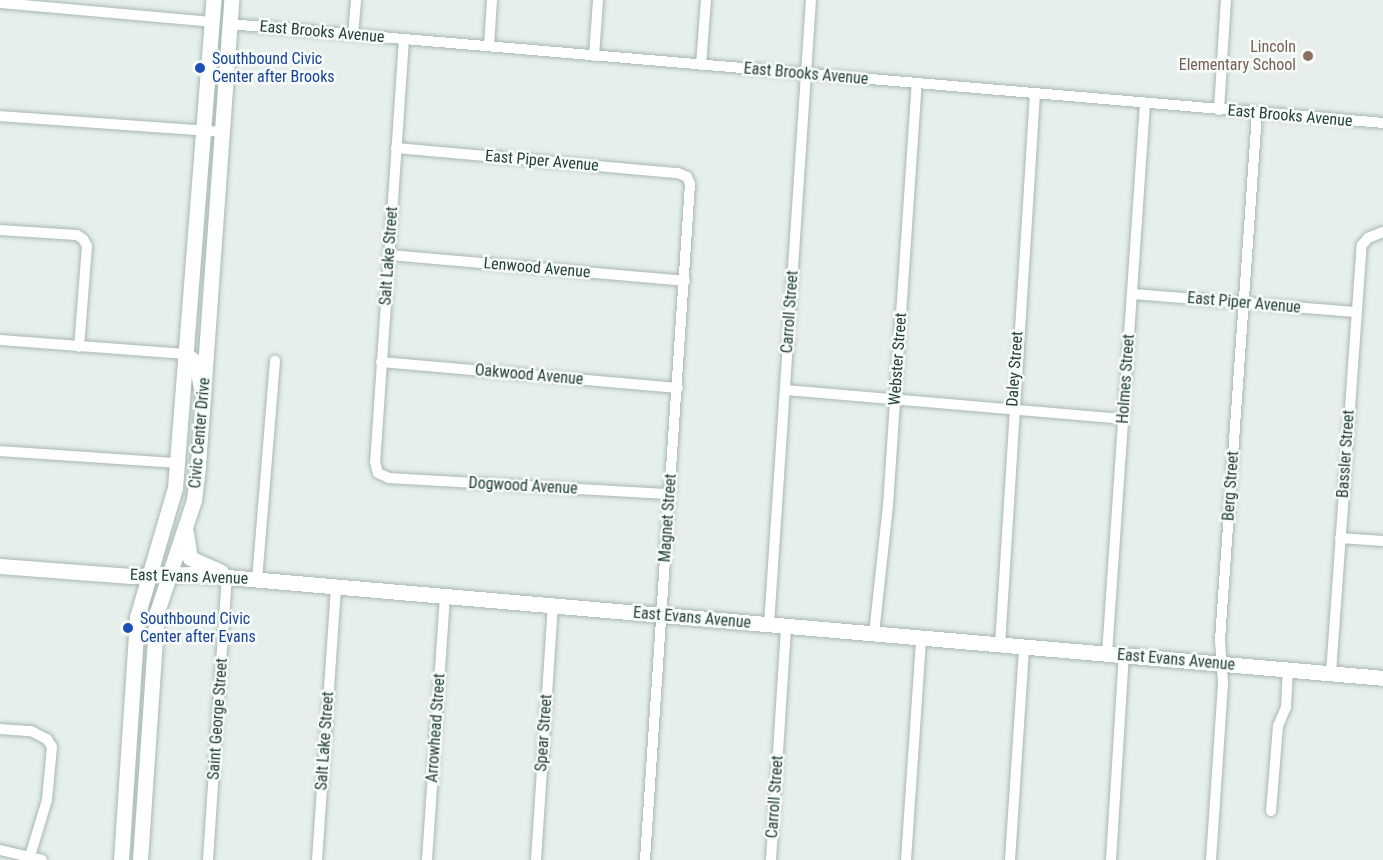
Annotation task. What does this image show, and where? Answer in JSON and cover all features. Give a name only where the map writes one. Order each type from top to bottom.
[{"type":"main road","name":"Civic Center Drive","points":[[120,860],[136,626],[149,575],[172,506],[177,463],[213,0]]},
{"type":"main road","points":[[222,0],[229,24]]},
{"type":"main road","name":"Civic Center Drive","points":[[140,860],[154,632],[168,575],[194,500],[204,396],[231,0]]},
{"type":"main road","points":[[212,22],[220,28],[220,51],[227,54]]},
{"type":"main road","points":[[185,354],[196,362],[204,396]]},
{"type":"main road","points":[[188,520],[185,544],[190,558],[231,578]]},
{"type":"main road","name":"East Evans Avenue","points":[[0,566],[257,580],[1383,678]]},
{"type":"main road","points":[[123,813],[129,860]]},
{"type":"street","points":[[353,35],[356,0]]},
{"type":"street","points":[[489,46],[492,0]]},
{"type":"street","points":[[594,56],[598,0]]},
{"type":"street","points":[[701,65],[706,0]]},
{"type":"street","name":"Carroll Street","points":[[769,625],[811,0]]},
{"type":"street","points":[[1219,110],[1226,0]]},
{"type":"street","points":[[0,3],[212,22]]},
{"type":"street","name":"East Brooks Avenue","points":[[229,24],[1383,123]]},
{"type":"street","name":"Salt Lake Street","points":[[378,473],[375,462],[404,39]]},
{"type":"street","name":"Webster Street","points":[[874,634],[895,400],[917,84]]},
{"type":"street","name":"Daley Street","points":[[1000,645],[1012,410],[1035,94]]},
{"type":"street","name":"Holmes Street","points":[[1107,654],[1145,103]]},
{"type":"street","name":"Berg Street","points":[[1211,860],[1222,664],[1220,640],[1257,112]]},
{"type":"street","points":[[0,116],[222,132]]},
{"type":"street","name":"East Piper Avenue","points":[[396,148],[687,177]]},
{"type":"street","name":"Magnet Street","points":[[645,860],[685,281],[687,177]]},
{"type":"street","points":[[0,230],[77,235],[83,239],[87,246],[79,347]]},
{"type":"street","name":"Bassler Street","points":[[1330,673],[1362,245],[1368,238],[1383,232]]},
{"type":"street","name":"Lenwood Avenue","points":[[389,255],[685,281]]},
{"type":"street","name":"East Piper Avenue","points":[[1132,294],[1356,312]]},
{"type":"street","points":[[0,340],[185,354]]},
{"type":"street","points":[[257,580],[275,361]]},
{"type":"street","name":"Oakwood Avenue","points":[[381,363],[678,387]]},
{"type":"street","points":[[785,390],[1123,419]]},
{"type":"street","points":[[0,451],[177,463]]},
{"type":"street","name":"Dogwood Avenue","points":[[378,473],[388,478],[670,494]]},
{"type":"street","points":[[1340,538],[1383,541]]},
{"type":"street","name":"Saint George Street","points":[[208,860],[231,578]]},
{"type":"street","name":"Salt Lake Street","points":[[317,860],[336,587]]},
{"type":"street","name":"Arrowhead Street","points":[[427,860],[445,597]]},
{"type":"street","name":"Spear Street","points":[[536,860],[553,606]]},
{"type":"street","name":"Carroll Street","points":[[771,860],[786,626]]},
{"type":"street","points":[[906,860],[921,638]]},
{"type":"street","points":[[1010,860],[1024,647]]},
{"type":"street","points":[[1111,860],[1124,655]]},
{"type":"street","points":[[1271,811],[1278,726],[1286,707],[1288,669]]},
{"type":"street","points":[[0,729],[30,731],[47,739],[52,747],[47,800],[30,856]]},
{"type":"street","points":[[0,850],[42,860]]},
{"type":"place","name":"Lincoln Elementary School","points":[[1308,56]]},
{"type":"place","name":"Southbound Civic Center after Brooks","points":[[200,68]]},
{"type":"place","name":"Southbound Civic Center after Evans","points":[[128,628]]}]
